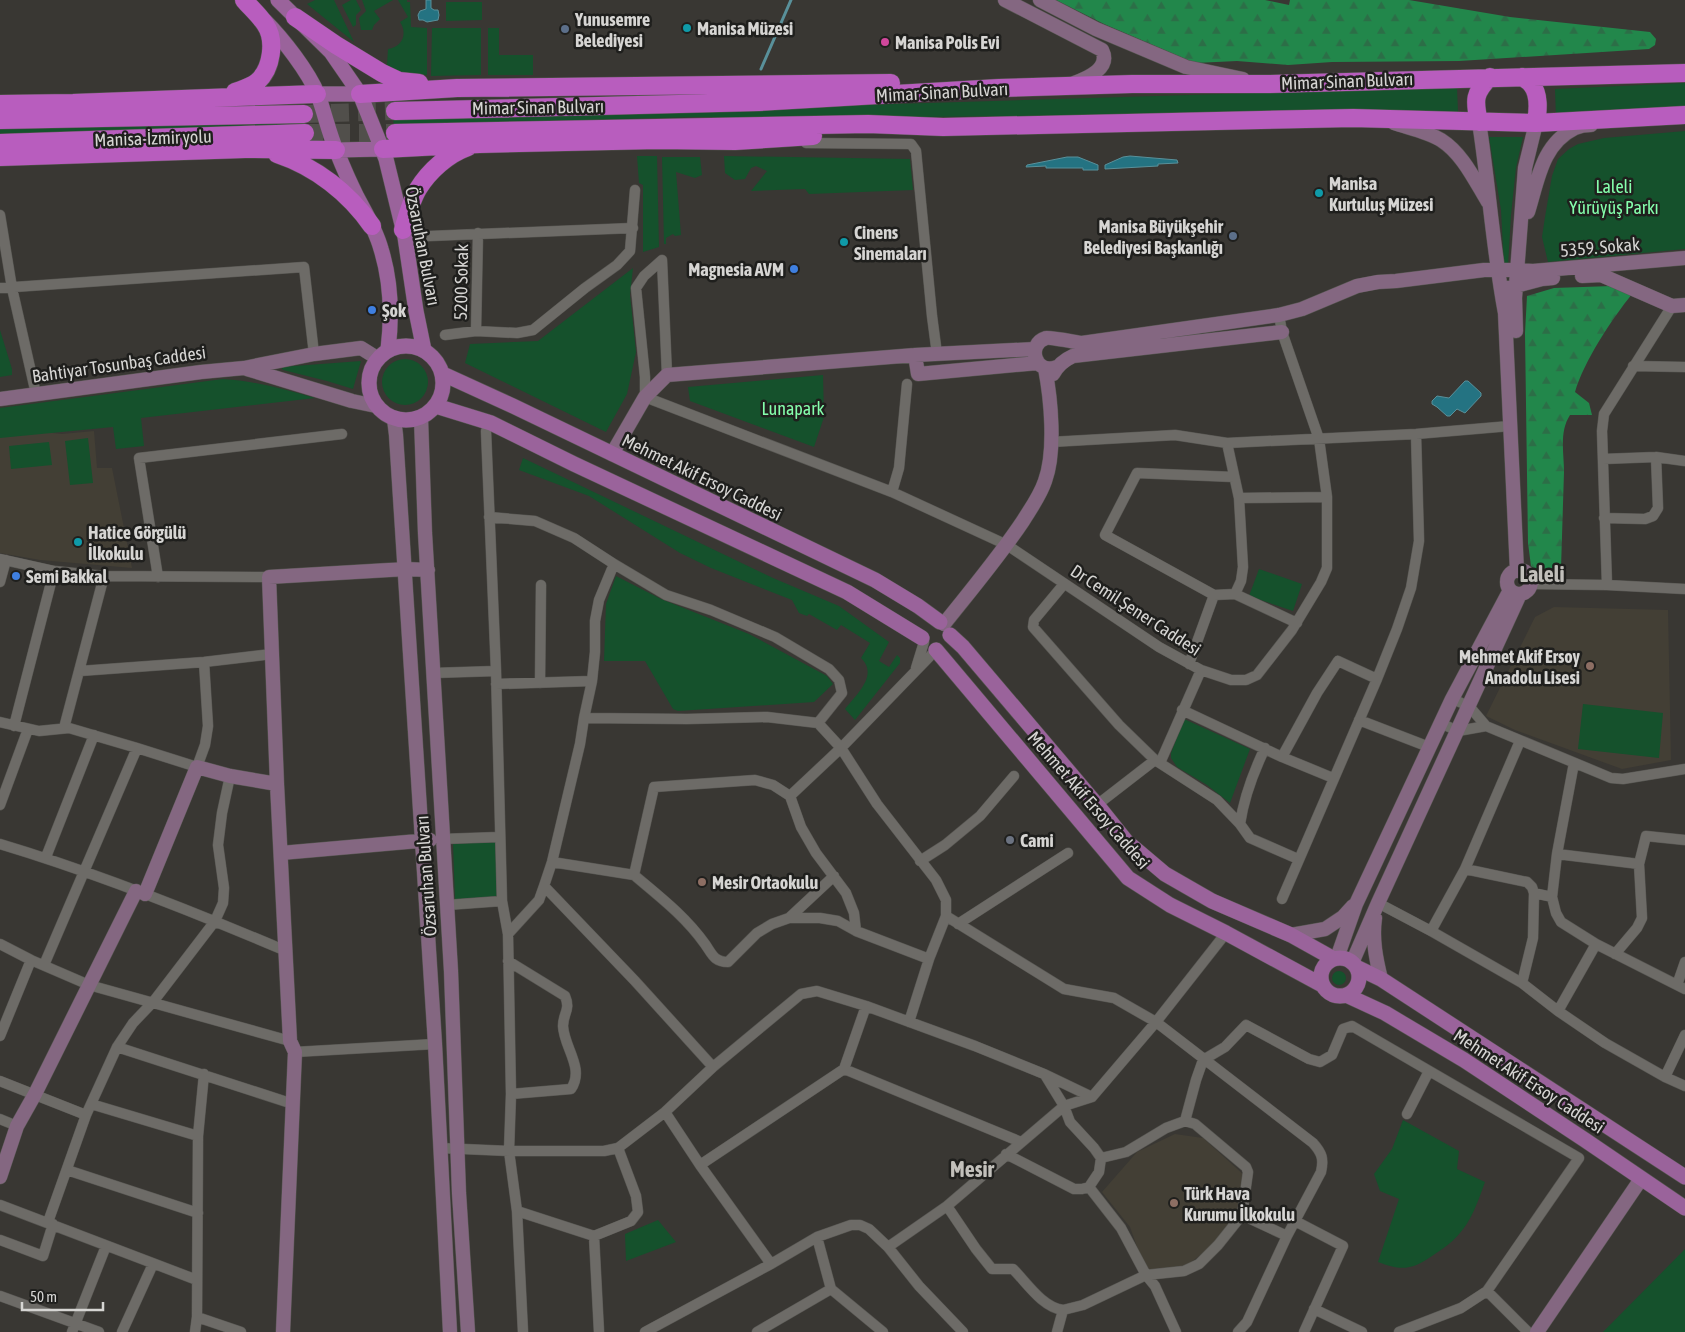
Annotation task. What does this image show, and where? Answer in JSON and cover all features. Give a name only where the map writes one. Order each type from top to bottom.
[{"type":"highway","points":[[222,97],[258,82],[271,54],[272,40],[266,25],[244,0]]},
{"type":"highway","points":[[295,17],[382,73],[399,80],[457,88]]},
{"type":"highway","points":[[1685,72],[1490,77],[1476,96],[1479,122],[1536,123],[1685,115]]},
{"type":"highway","name":"Mimar Sinan Bulvarı","points":[[395,111],[759,102],[999,88],[1132,84],[1268,84],[1490,77]]},
{"type":"highway","points":[[1522,77],[1532,84],[1536,94],[1538,112],[1536,123]]},
{"type":"highway","points":[[360,94],[457,88],[893,84],[999,88]]},
{"type":"highway","points":[[0,104],[309,94],[313,139],[312,145],[306,142]]},
{"type":"highway","points":[[0,120],[304,114]]},
{"type":"highway","name":"Mimar Sinan Bulvarı","points":[[395,132],[868,124],[943,127],[1376,119],[1479,122]]},
{"type":"highway","points":[[383,149],[479,144],[658,140],[735,141],[943,127]]},
{"type":"highway","name":"Manisa-İzmir yolu","points":[[0,142],[306,142]]},
{"type":"highway","points":[[0,157],[245,149],[306,142],[336,150]]},
{"type":"highway","points":[[404,233],[408,212],[418,190],[432,173],[447,158],[465,148],[479,144]]},
{"type":"highway","points":[[245,149],[273,152],[292,158],[344,193],[360,209],[372,226]]},
{"type":"main road","points":[[244,0],[276,32],[297,61],[309,94],[372,226],[381,249],[390,297],[391,320],[383,354],[370,374],[368,385],[371,396],[376,406],[384,414],[394,419],[403,421],[421,418],[430,413],[442,396],[443,374],[439,364],[424,350],[415,347],[405,346],[383,354]]},
{"type":"main road","name":"Özsaruhan Bulvarı","points":[[278,0],[331,52],[360,94],[383,149],[404,233],[424,350]]},
{"type":"main road","points":[[309,94],[360,94]]},
{"type":"main road","points":[[336,150],[383,149]]},
{"type":"main road","name":"Mehmet Akif Ersoy Caddesi","points":[[443,374],[875,580],[918,606],[945,627],[963,647],[1126,841],[1165,874],[1212,901],[1291,935],[1336,959]]},
{"type":"main road","name":"Mehmet Akif Ersoy Caddesi","points":[[436,406],[491,423],[847,592],[927,643],[1128,878],[1170,905],[1226,932],[1322,985]]},
{"type":"main road","points":[[935,621],[945,627],[948,644],[940,649],[927,643],[922,633],[927,625],[935,621]]},
{"type":"main road","points":[[1343,958],[1354,965],[1359,978],[1355,989],[1346,995],[1335,996],[1329,994],[1322,985],[1321,974],[1325,964],[1343,958]]},
{"type":"main road","name":"Mehmet Akif Ersoy Caddesi","points":[[1354,965],[1381,979],[1685,1177]]},
{"type":"main road","name":"Mehmet Akif Ersoy Caddesi","points":[[1346,995],[1385,1013],[1464,1060],[1685,1208]]},
{"type":"street","points":[[1005,0],[1102,50],[1105,55],[1104,61],[1093,76],[1062,87]]},
{"type":"street","points":[[1040,0],[1096,29],[1186,67],[1268,84]]},
{"type":"street","points":[[1521,237],[1544,159],[1556,142],[1576,127],[1631,117]]},
{"type":"street","points":[[1376,119],[1413,129],[1441,140],[1460,156],[1491,206]]},
{"type":"street","points":[[1479,122],[1505,313],[1510,426],[1520,571]]},
{"type":"street","points":[[1520,571],[1516,286],[1525,168],[1536,123]]},
{"type":"street","points":[[735,141],[911,144],[916,151],[937,354]]},
{"type":"street","points":[[445,335],[476,331],[517,334],[533,330],[584,288],[617,265],[630,252],[634,190]]},
{"type":"street","points":[[0,215],[12,288],[36,394]]},
{"type":"street","points":[[404,233],[478,233],[633,228]]},
{"type":"street","name":"5200 Sokak","points":[[476,331],[478,233]]},
{"type":"street","name":"5359. Sokak","points":[[1059,341],[1082,343],[1278,315],[1302,309],[1364,284],[1484,270],[1533,271],[1685,258]]},
{"type":"street","points":[[645,397],[645,377],[636,288],[644,276],[662,260],[667,375]]},
{"type":"street","points":[[0,288],[304,267],[314,354]]},
{"type":"street","points":[[1501,290],[1542,279],[1601,275],[1678,305],[1633,366],[1604,414],[1602,431],[1607,585]]},
{"type":"street","name":"Dr Cemil Şener Caddesi","points":[[645,397],[892,492],[1007,545],[1135,633],[1189,664],[1231,680],[1246,680],[1257,675],[1298,623],[1327,568],[1327,497],[1319,439],[1282,332],[1278,315]]},
{"type":"street","points":[[915,355],[918,374],[1051,365],[1073,356],[1282,332]]},
{"type":"street","points":[[945,627],[1007,545],[1036,501],[1045,482],[1050,463],[1051,442],[1048,384],[1051,365],[1065,352],[1059,341],[1050,338],[1037,345],[1034,354],[1051,365]]},
{"type":"street","name":"Bahtiyar Tosunbaş Caddesi","points":[[0,399],[244,368],[314,354],[361,348],[383,354]]},
{"type":"street","points":[[612,454],[645,397],[667,375],[915,355],[1035,349]]},
{"type":"street","points":[[1633,366],[1685,367]]},
{"type":"street","name":"Bahtiyar Tosunbaş Caddesi","points":[[244,368],[352,401],[376,406]]},
{"type":"street","points":[[892,492],[899,468],[907,384]]},
{"type":"street","name":"Özsaruhan Bulvarı","points":[[421,418],[433,673],[447,905],[457,1149],[468,1332]]},
{"type":"street","name":"Özsaruhan Bulvarı","points":[[394,419],[397,436],[406,569],[421,841],[435,1044],[450,1332]]},
{"type":"street","points":[[1051,442],[1176,435],[1227,443],[1416,434],[1510,426]]},
{"type":"street","points":[[486,431],[488,517],[496,671],[499,837],[502,901],[508,934],[511,1094],[509,1151],[517,1212],[523,1332]]},
{"type":"street","points":[[158,577],[139,458],[342,434]]},
{"type":"street","points":[[1282,899],[1377,679],[1398,628],[1411,588],[1419,541],[1416,434]]},
{"type":"street","points":[[1227,443],[1239,498],[1244,567],[1241,581],[1235,594]]},
{"type":"street","points":[[1603,459],[1656,457],[1685,461]]},
{"type":"street","points":[[1604,518],[1645,519],[1653,516],[1658,508],[1656,457]]},
{"type":"street","points":[[1234,477],[1137,472],[1105,535],[1214,595],[1235,594],[1298,623]]},
{"type":"street","points":[[1239,498],[1327,497]]},
{"type":"street","points":[[488,517],[535,521],[574,538],[666,595],[711,610],[775,637],[829,669],[839,680],[842,693],[818,723]]},
{"type":"street","points":[[0,582],[3,559],[54,571],[104,576],[269,577],[406,569],[428,570]]},
{"type":"street","points":[[508,934],[539,900],[552,862],[580,744],[592,681],[596,614],[599,600],[614,564]]},
{"type":"street","points":[[14,726],[54,571]]},
{"type":"street","points":[[1520,571],[1530,576],[1531,584],[1528,591],[1515,592],[1508,586],[1508,578],[1510,574],[1520,571]]},
{"type":"street","points":[[64,728],[104,576]]},
{"type":"street","points":[[269,577],[277,784],[293,1046],[293,1104],[284,1332]]},
{"type":"street","points":[[1064,584],[1034,620],[1033,627],[1119,725],[1157,762],[1217,800],[1240,824],[1250,838],[1298,859]]},
{"type":"street","points":[[1531,584],[1685,589]]},
{"type":"street","points":[[540,683],[541,585]]},
{"type":"street","points":[[1336,959],[1356,904],[1440,723],[1452,699],[1515,592]]},
{"type":"street","points":[[1354,965],[1378,903],[1469,706],[1515,592]]},
{"type":"street","points":[[1189,664],[1214,595]]},
{"type":"street","points":[[790,796],[840,748],[916,669],[927,643]]},
{"type":"street","points":[[80,671],[204,662],[272,654]]},
{"type":"street","points":[[1282,757],[1317,693],[1338,661],[1377,679]]},
{"type":"street","points":[[0,1177],[17,1126],[36,1094],[89,985],[141,892],[197,767],[205,745],[208,726],[204,662]]},
{"type":"street","points":[[1098,806],[1102,801],[1157,762],[1201,670]]},
{"type":"street","points":[[433,673],[496,671]]},
{"type":"street","points":[[496,684],[592,681]]},
{"type":"street","points":[[1452,699],[1469,706],[1486,726],[1611,778],[1623,779],[1685,769]]},
{"type":"street","points":[[1182,710],[1282,757],[1333,778]]},
{"type":"street","points":[[584,718],[767,717],[818,723],[840,748],[877,804],[936,880],[946,900],[946,916],[929,959],[909,1022]]},
{"type":"street","points":[[1359,720],[1429,747]]},
{"type":"street","points":[[0,722],[40,731],[69,728],[230,776],[277,784]]},
{"type":"street","points":[[1440,723],[1458,731],[1486,726]]},
{"type":"street","points":[[0,805],[28,729]]},
{"type":"street","points":[[46,858],[94,735]]},
{"type":"street","points":[[1431,930],[1465,869],[1520,741]]},
{"type":"street","points":[[44,964],[138,748]]},
{"type":"street","points":[[1240,824],[1250,780],[1265,748]]},
{"type":"street","points":[[1574,763],[1557,854],[1552,897],[1556,913],[1561,922],[1596,944],[1681,987],[1685,962]]},
{"type":"street","points":[[0,1240],[43,1256],[50,1223],[86,1115],[117,1047],[133,1022],[153,1002],[215,921],[223,904],[224,888],[218,845],[222,813],[230,776]]},
{"type":"street","points":[[920,861],[945,845],[980,816],[1014,776]]},
{"type":"street","points":[[634,875],[654,786],[754,780],[773,785],[790,796],[801,827],[816,853],[846,893],[854,914],[856,931]]},
{"type":"street","points":[[1615,954],[1637,928],[1642,918],[1639,864],[1646,836],[1685,840]]},
{"type":"street","points":[[281,852],[442,839],[499,837]]},
{"type":"street","points":[[0,844],[84,870],[286,951]]},
{"type":"street","points":[[958,924],[1068,853]]},
{"type":"street","points":[[1557,854],[1639,864]]},
{"type":"street","points":[[552,862],[634,875],[679,912],[720,962],[728,962],[757,933],[772,924],[789,918],[820,918],[838,921],[856,931],[929,959]]},
{"type":"street","points":[[1465,869],[1527,882],[1532,887],[1534,893],[1533,938],[1522,983]]},
{"type":"street","points":[[789,918],[834,876]]},
{"type":"street","points":[[544,886],[635,981],[713,1067]]},
{"type":"street","points":[[1534,893],[1552,897]]},
{"type":"street","points":[[447,905],[502,901]]},
{"type":"street","points":[[1378,903],[1431,930],[1522,983],[1558,1012],[1605,1043],[1665,1077],[1685,1086]]},
{"type":"street","points":[[1378,903],[1373,931],[1376,959],[1381,979]]},
{"type":"street","points":[[1291,935],[1325,930],[1343,917],[1356,904]]},
{"type":"street","points":[[946,916],[1064,989],[1114,998],[1156,1022],[1321,1152],[1324,1162],[1321,1172],[1294,1221],[1247,1322],[1238,1332]]},
{"type":"street","points":[[888,1247],[947,1206],[1064,1106],[1092,1097],[1156,1022],[1226,932]]},
{"type":"street","points":[[0,944],[31,960],[89,985],[153,1002],[293,1046],[435,1044]]},
{"type":"street","points":[[1558,1012],[1596,944]]},
{"type":"street","points":[[0,1036],[31,960]]},
{"type":"street","points":[[508,961],[565,996],[569,1004],[563,1023],[564,1031],[576,1065],[577,1075],[571,1090],[511,1094]]},
{"type":"street","points":[[440,1148],[509,1151],[604,1151],[618,1148],[665,1112],[713,1067],[801,994],[817,991],[866,1006],[1044,1074],[1092,1097]]},
{"type":"street","points":[[700,1165],[844,1069],[866,1006]]},
{"type":"street","points":[[1186,1121],[1203,1060],[1225,1047],[1246,1026],[1309,1059],[1320,1062],[1332,1055],[1343,1029],[1352,1026],[1578,1158],[1487,1291],[1462,1308],[1399,1332]]},
{"type":"street","points":[[1665,1077],[1685,1035]]},
{"type":"street","points":[[117,1047],[293,1104]]},
{"type":"street","points":[[844,1069],[1021,1142]]},
{"type":"street","points":[[1407,1114],[1429,1071]]},
{"type":"street","points":[[195,1332],[197,1317],[198,1136],[204,1074]]},
{"type":"street","points":[[1006,1154],[1074,1188],[1082,1189],[1089,1187],[1099,1172],[1101,1158],[1070,1122],[1064,1106],[1044,1074]]},
{"type":"street","points":[[0,1081],[86,1115]]},
{"type":"street","points":[[91,1104],[198,1136]]},
{"type":"street","points":[[665,1112],[700,1165],[771,1264]]},
{"type":"street","points":[[0,1119],[17,1126]]},
{"type":"street","points":[[947,1206],[992,1269],[1013,1269],[1046,1303],[1056,1309],[1063,1310],[1083,1305],[1146,1275],[1184,1271],[1199,1264],[1218,1245],[1242,1215],[1248,1172],[1246,1167],[1195,1124],[1186,1121],[1166,1128],[1126,1152],[1101,1158]]},
{"type":"street","points":[[517,1212],[594,1236],[631,1221],[638,1212],[636,1196],[618,1148]]},
{"type":"street","points":[[67,1170],[198,1213]]},
{"type":"street","points":[[1538,1332],[1641,1179]]},
{"type":"street","points":[[1089,1187],[1121,1228],[1146,1275],[1155,1286],[1176,1332]]},
{"type":"street","points":[[0,1205],[197,1280]]},
{"type":"street","points":[[1242,1215],[1287,1236]]},
{"type":"street","points":[[1294,1221],[1344,1246],[1304,1332]]},
{"type":"street","points":[[645,1332],[817,1237],[851,1225],[860,1225],[869,1229],[888,1247],[919,1286],[964,1332]]},
{"type":"street","points":[[594,1236],[599,1332]]},
{"type":"street","points":[[817,1237],[831,1289],[883,1332]]},
{"type":"street","points":[[74,1328],[106,1246]]},
{"type":"street","points":[[122,1332],[153,1264]]},
{"type":"street","points":[[758,1332],[831,1289]]},
{"type":"street","points":[[1487,1291],[1528,1332]]},
{"type":"street","points":[[0,1296],[74,1328],[99,1332]]},
{"type":"street","points":[[1314,1309],[1362,1332]]},
{"type":"street","points":[[1057,1332],[1063,1310]]},
{"type":"street","points":[[197,1317],[241,1332]]},
{"type":"shaded area","points":[[0,428],[62,434],[94,431],[97,468],[112,468],[132,568],[40,560],[0,553]]},
{"type":"shaded area","name":"Mehmet Akif Ersoy Anadolu Lisesi","points":[[1554,607],[1668,610],[1671,760],[1622,769],[1515,730],[1486,716],[1535,617]]},
{"type":"shaded area","name":"Türk Hava Kurumu İlkokulu","points":[[1175,1134],[1203,1138],[1245,1176],[1236,1214],[1220,1239],[1184,1268],[1146,1272],[1130,1227],[1102,1192],[1137,1152]]},
{"type":"green space","points":[[315,0],[334,0],[354,42],[307,4]]},
{"type":"green space","points":[[351,0],[356,0],[361,10],[356,15],[356,25],[353,27],[342,5]]},
{"type":"green space","points":[[362,0],[393,0],[374,11],[380,19],[372,30],[361,30],[359,18],[366,11]]},
{"type":"green space","points":[[398,0],[410,2],[411,27],[427,28],[427,75],[400,72],[387,65],[388,49],[400,43],[403,31],[400,22],[408,17]]},
{"type":"green space","points":[[1056,0],[1265,0],[1289,5],[1290,0],[1409,0],[1510,17],[1650,32],[1656,39],[1655,45],[1649,49],[1459,61],[1332,62],[1288,65],[1237,61],[1195,63],[1104,24]]},
{"type":"green space","points":[[446,2],[482,2],[482,20],[446,21]]},
{"type":"green space","points":[[432,28],[481,28],[481,75],[431,76]]},
{"type":"green space","points":[[488,28],[499,28],[499,55],[533,55],[533,75],[488,75]]},
{"type":"green space","points":[[1685,83],[1685,108],[1556,117],[1555,89]]},
{"type":"green space","points":[[1457,87],[1458,112],[695,117],[394,125],[393,119]]},
{"type":"green space","points":[[305,120],[306,127],[0,134],[0,127]]},
{"type":"green space","name":"Laleli Yürüyüş Parkı","points":[[1685,131],[1685,249],[1548,262],[1542,237],[1552,176],[1558,159],[1578,144],[1604,138]]},
{"type":"green space","points":[[1489,137],[1523,137],[1516,168],[1508,266],[1504,266],[1501,210]]},
{"type":"green space","points":[[637,156],[657,156],[659,247],[643,252],[643,185],[639,183]]},
{"type":"green space","points":[[724,156],[910,159],[913,190],[809,194],[805,189],[751,191],[767,171],[756,166],[751,168],[745,179],[735,180],[725,173]]},
{"type":"green space","points":[[662,157],[700,157],[702,175],[695,178],[676,172],[681,235],[675,236],[673,234],[666,238],[666,244],[664,244]]},
{"type":"green space","points":[[633,268],[630,295],[636,352],[627,394],[606,432],[465,363],[470,344],[538,341]]},
{"type":"green space","points":[[1612,286],[1632,294],[1599,341],[1585,367],[1575,392],[1589,403],[1592,415],[1570,415],[1564,428],[1561,568],[1554,576],[1539,574],[1531,566],[1528,543],[1525,333],[1527,296],[1554,288]]},
{"type":"green space","points":[[0,330],[12,369],[12,375],[0,377]]},
{"type":"green space","points":[[410,359],[414,360],[424,369],[427,373],[427,391],[418,401],[410,405],[400,405],[392,401],[383,391],[382,377],[386,369],[396,360]]},
{"type":"green space","points":[[361,361],[353,389],[283,370],[281,367]]},
{"type":"green space","name":"Lunapark","points":[[823,375],[824,417],[814,447],[690,401],[688,387]]},
{"type":"green space","points":[[223,379],[258,384],[315,398],[141,418],[144,446],[116,449],[113,427],[0,438],[0,408]]},
{"type":"green space","points":[[88,438],[93,483],[70,485],[65,441]]},
{"type":"green space","points":[[49,442],[52,465],[11,469],[9,446]]},
{"type":"green space","points":[[523,458],[773,578],[839,606],[889,642],[879,661],[889,667],[897,655],[900,658],[900,663],[855,720],[845,709],[860,691],[867,678],[866,664],[861,658],[870,643],[841,625],[837,630],[809,614],[807,616],[799,613],[792,600],[711,568],[680,553],[589,496],[519,470]]},
{"type":"green space","points":[[1259,569],[1302,584],[1293,611],[1249,596]]},
{"type":"green space","points":[[616,576],[661,599],[749,634],[827,676],[833,684],[814,702],[678,711],[673,709],[645,661],[604,661],[606,604]]},
{"type":"green space","points":[[1583,704],[1663,713],[1659,758],[1578,749]]},
{"type":"green space","points":[[1184,719],[1250,749],[1230,803],[1207,785],[1177,767],[1171,758],[1171,753]]},
{"type":"green space","points":[[496,842],[498,896],[455,901],[453,843]]},
{"type":"green space","points":[[1336,971],[1342,971],[1346,978],[1342,985],[1336,985],[1332,981],[1332,975]]},
{"type":"green space","points":[[1403,1120],[1459,1151],[1457,1169],[1485,1182],[1471,1216],[1453,1241],[1425,1261],[1406,1268],[1400,1268],[1378,1262],[1399,1199],[1380,1191],[1374,1174],[1392,1149]]},
{"type":"green space","points":[[658,1220],[676,1242],[626,1261],[625,1234]]},
{"type":"green space","points":[[1685,1249],[1685,1332],[1603,1332]]},
{"type":"water","points":[[426,0],[431,0],[431,8],[438,10],[438,20],[427,22],[419,20],[418,15],[420,11],[426,9]]},
{"type":"water","points":[[1130,156],[1177,160],[1178,163],[1105,169],[1105,165]]},
{"type":"water","points":[[1067,157],[1078,157],[1098,165],[1098,170],[1046,168],[1046,166],[1026,167],[1027,165]]},
{"type":"water","points":[[1465,381],[1468,381],[1481,393],[1481,396],[1465,413],[1457,409],[1450,416],[1447,416],[1432,404],[1432,401],[1437,396],[1449,398]]},
{"type":"waterway","points":[[761,69],[791,0]]},
{"type":"tunnel","points":[[304,114],[395,111]]},
{"type":"tunnel","points":[[305,133],[395,133]]},
{"type":"place","name":"Manisa Müzesi","points":[[687,28]]},
{"type":"place","name":"Yunusemre Belediyesi","points":[[565,29]]},
{"type":"place","name":"Manisa Polis Evi","points":[[885,42]]},
{"type":"place","name":"Manisa Kurtuluş Müzesi","points":[[1319,193]]},
{"type":"place","name":"Manisa Büyükşehir Belediyesi Başkanlığı","points":[[1233,236]]},
{"type":"place","name":"Cinens Sinemaları","points":[[844,242]]},
{"type":"place","name":"Magnesia AVM","points":[[794,269]]},
{"type":"place","name":"Şok","points":[[372,310]]},
{"type":"place","name":"Hatice Görgülü İlkokulu","points":[[78,542]]},
{"type":"place","name":"Semi Bakkal","points":[[16,576]]},
{"type":"place","name":"Mehmet Akif Ersoy Anadolu Lisesi","points":[[1590,666]]},
{"type":"place","name":"Cami","points":[[1010,840]]},
{"type":"place","name":"Mesir Ortaokulu","points":[[702,882]]},
{"type":"place","name":"Türk Hava Kurumu İlkokulu","points":[[1174,1203]]},
{"type":"district","name":"Laleli","points":[[1542,574]]},
{"type":"district","name":"Mesir","points":[[972,1169]]}]
